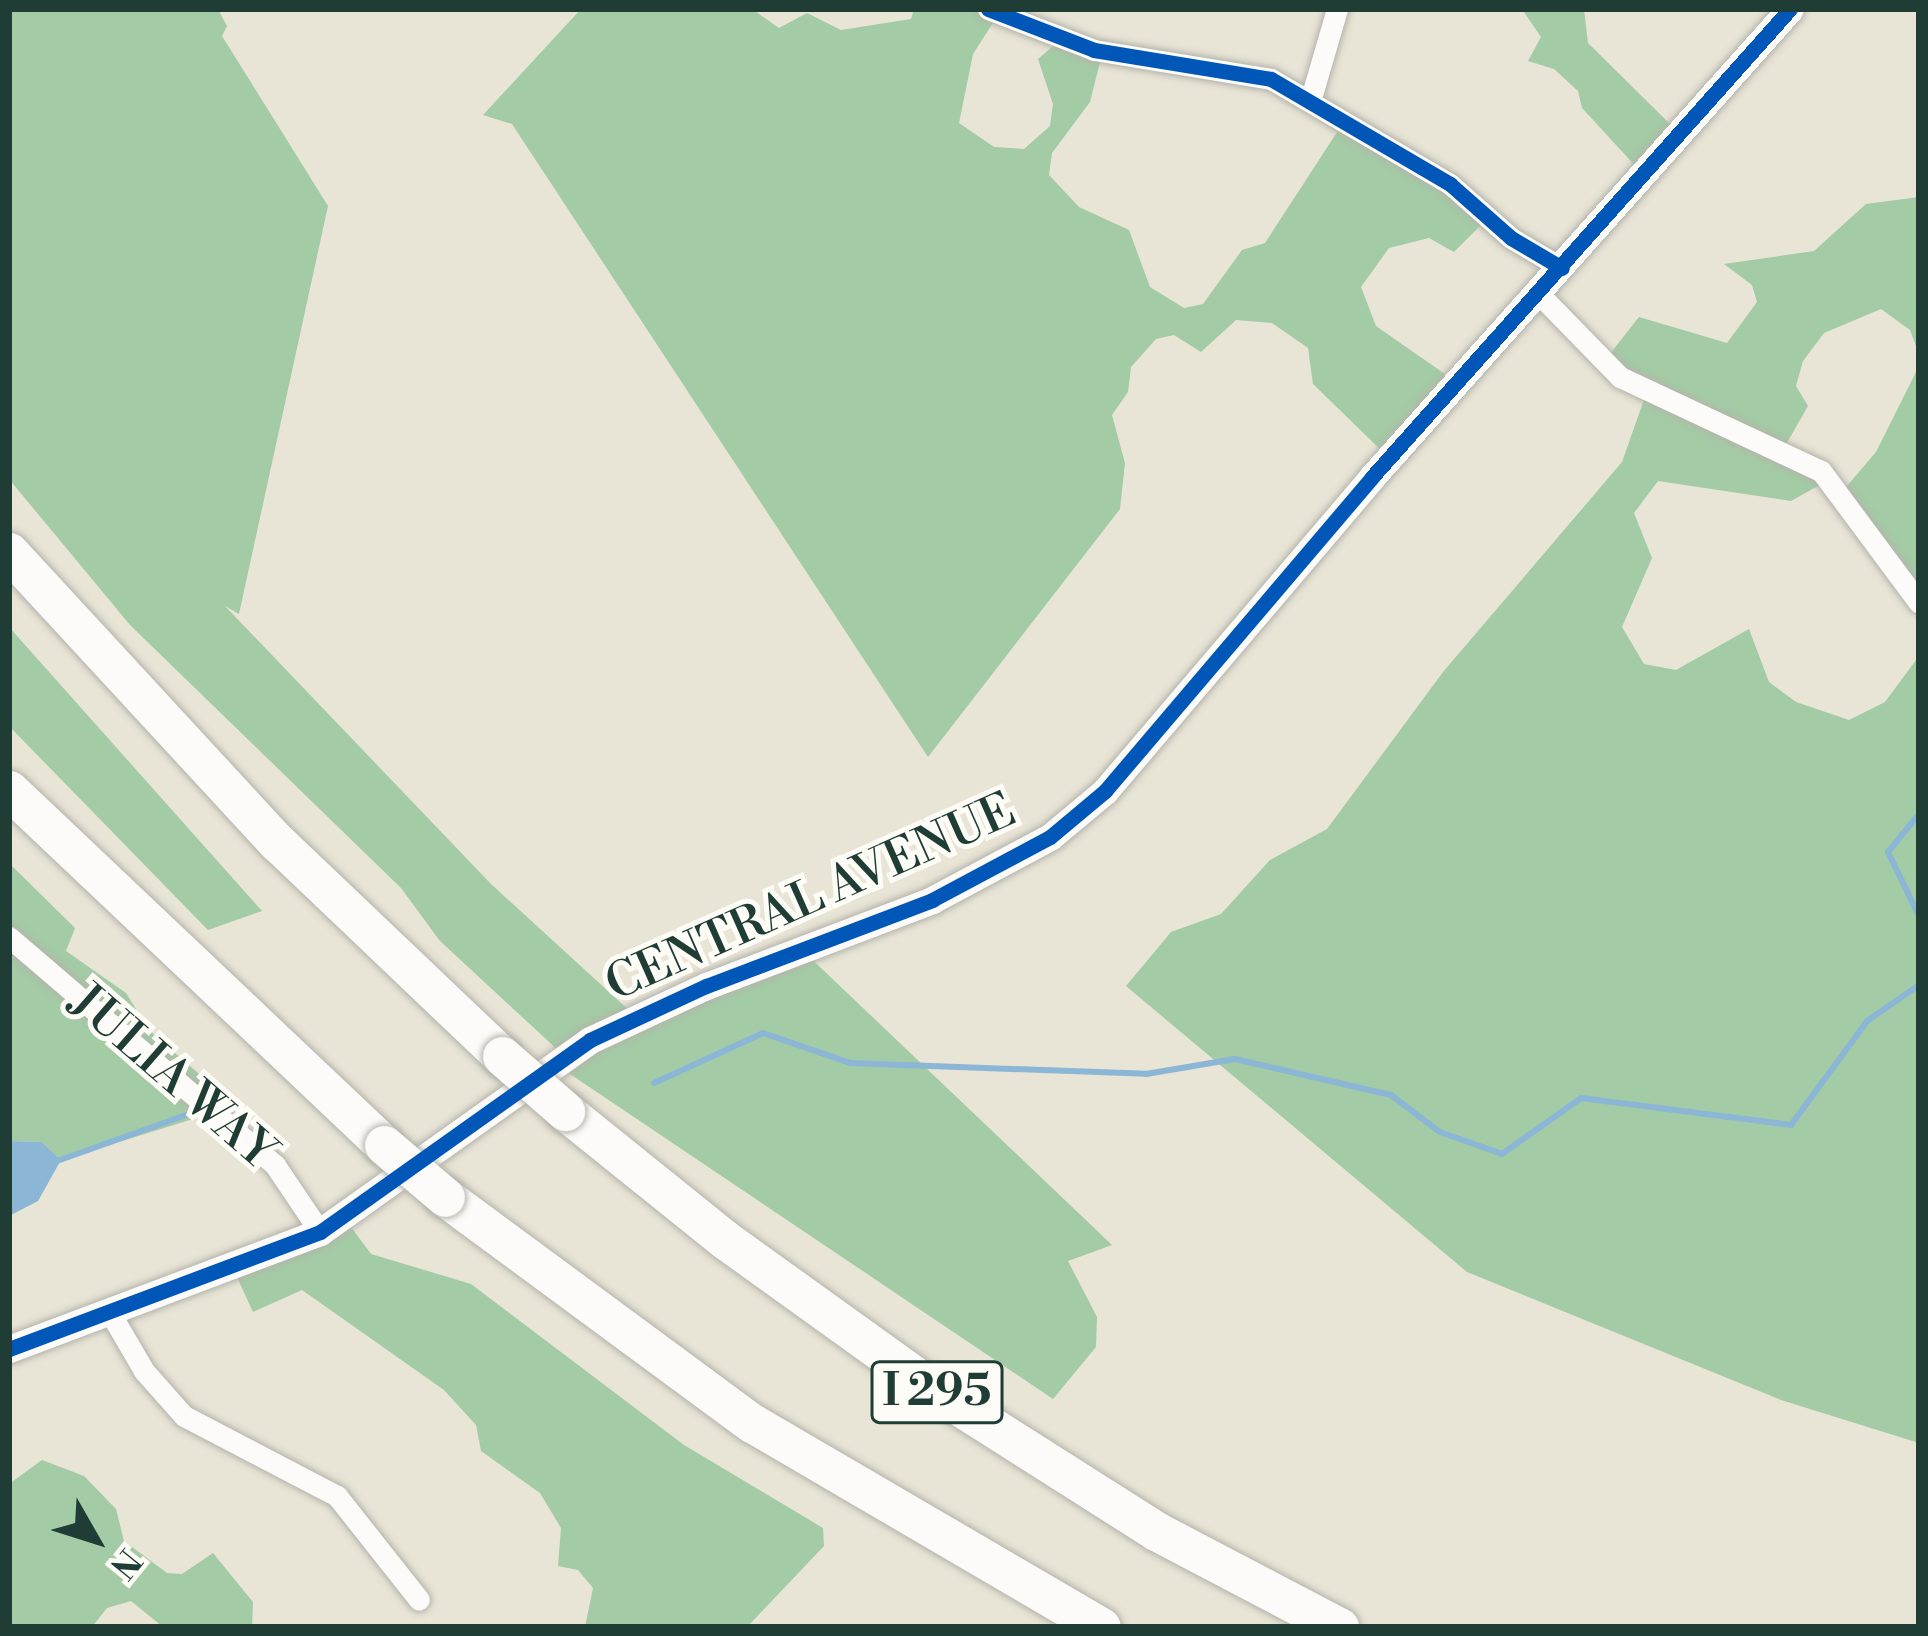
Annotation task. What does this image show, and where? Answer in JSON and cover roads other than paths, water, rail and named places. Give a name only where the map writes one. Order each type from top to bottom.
[{"type":"highway","name":"I 295","points":[[9,552],[277,842],[565,1111],[758,1265],[952,1402],[1156,1531],[1340,1627]]},
{"type":"highway","name":"I 295","points":[[9,790],[383,1145],[445,1197],[752,1423],[1101,1627]]},
{"type":"highway","points":[[752,1423],[858,1506],[1052,1627]]},
{"type":"street","points":[[988,9],[1094,50],[1243,72],[1311,98],[1450,184],[1562,268]]},
{"type":"street","points":[[1311,98],[1337,9]]},
{"type":"street","name":"CENTRAL AVENUE","points":[[9,1349],[320,1232],[619,1024],[932,900],[1050,837],[1105,791],[1790,9]]},
{"type":"street","points":[[1539,294],[1620,377],[1821,471],[1919,603]]},
{"type":"street","name":"JULIA WAY","points":[[9,937],[261,1152],[320,1232]]},
{"type":"street","points":[[110,1311],[144,1371],[184,1416],[337,1496],[419,1600]]},
{"type":"water","points":[[9,1141],[42,1142],[61,1160],[38,1201],[9,1216]]},
{"type":"waterway","points":[[1919,814],[1888,852],[1919,916]]},
{"type":"waterway","points":[[654,1083],[763,1033],[850,1063],[1146,1074],[1235,1059],[1391,1095],[1440,1132],[1502,1154],[1581,1098],[1791,1125],[1867,1021],[1919,985]]},
{"type":"waterway","points":[[57,1161],[189,1114]]}]
